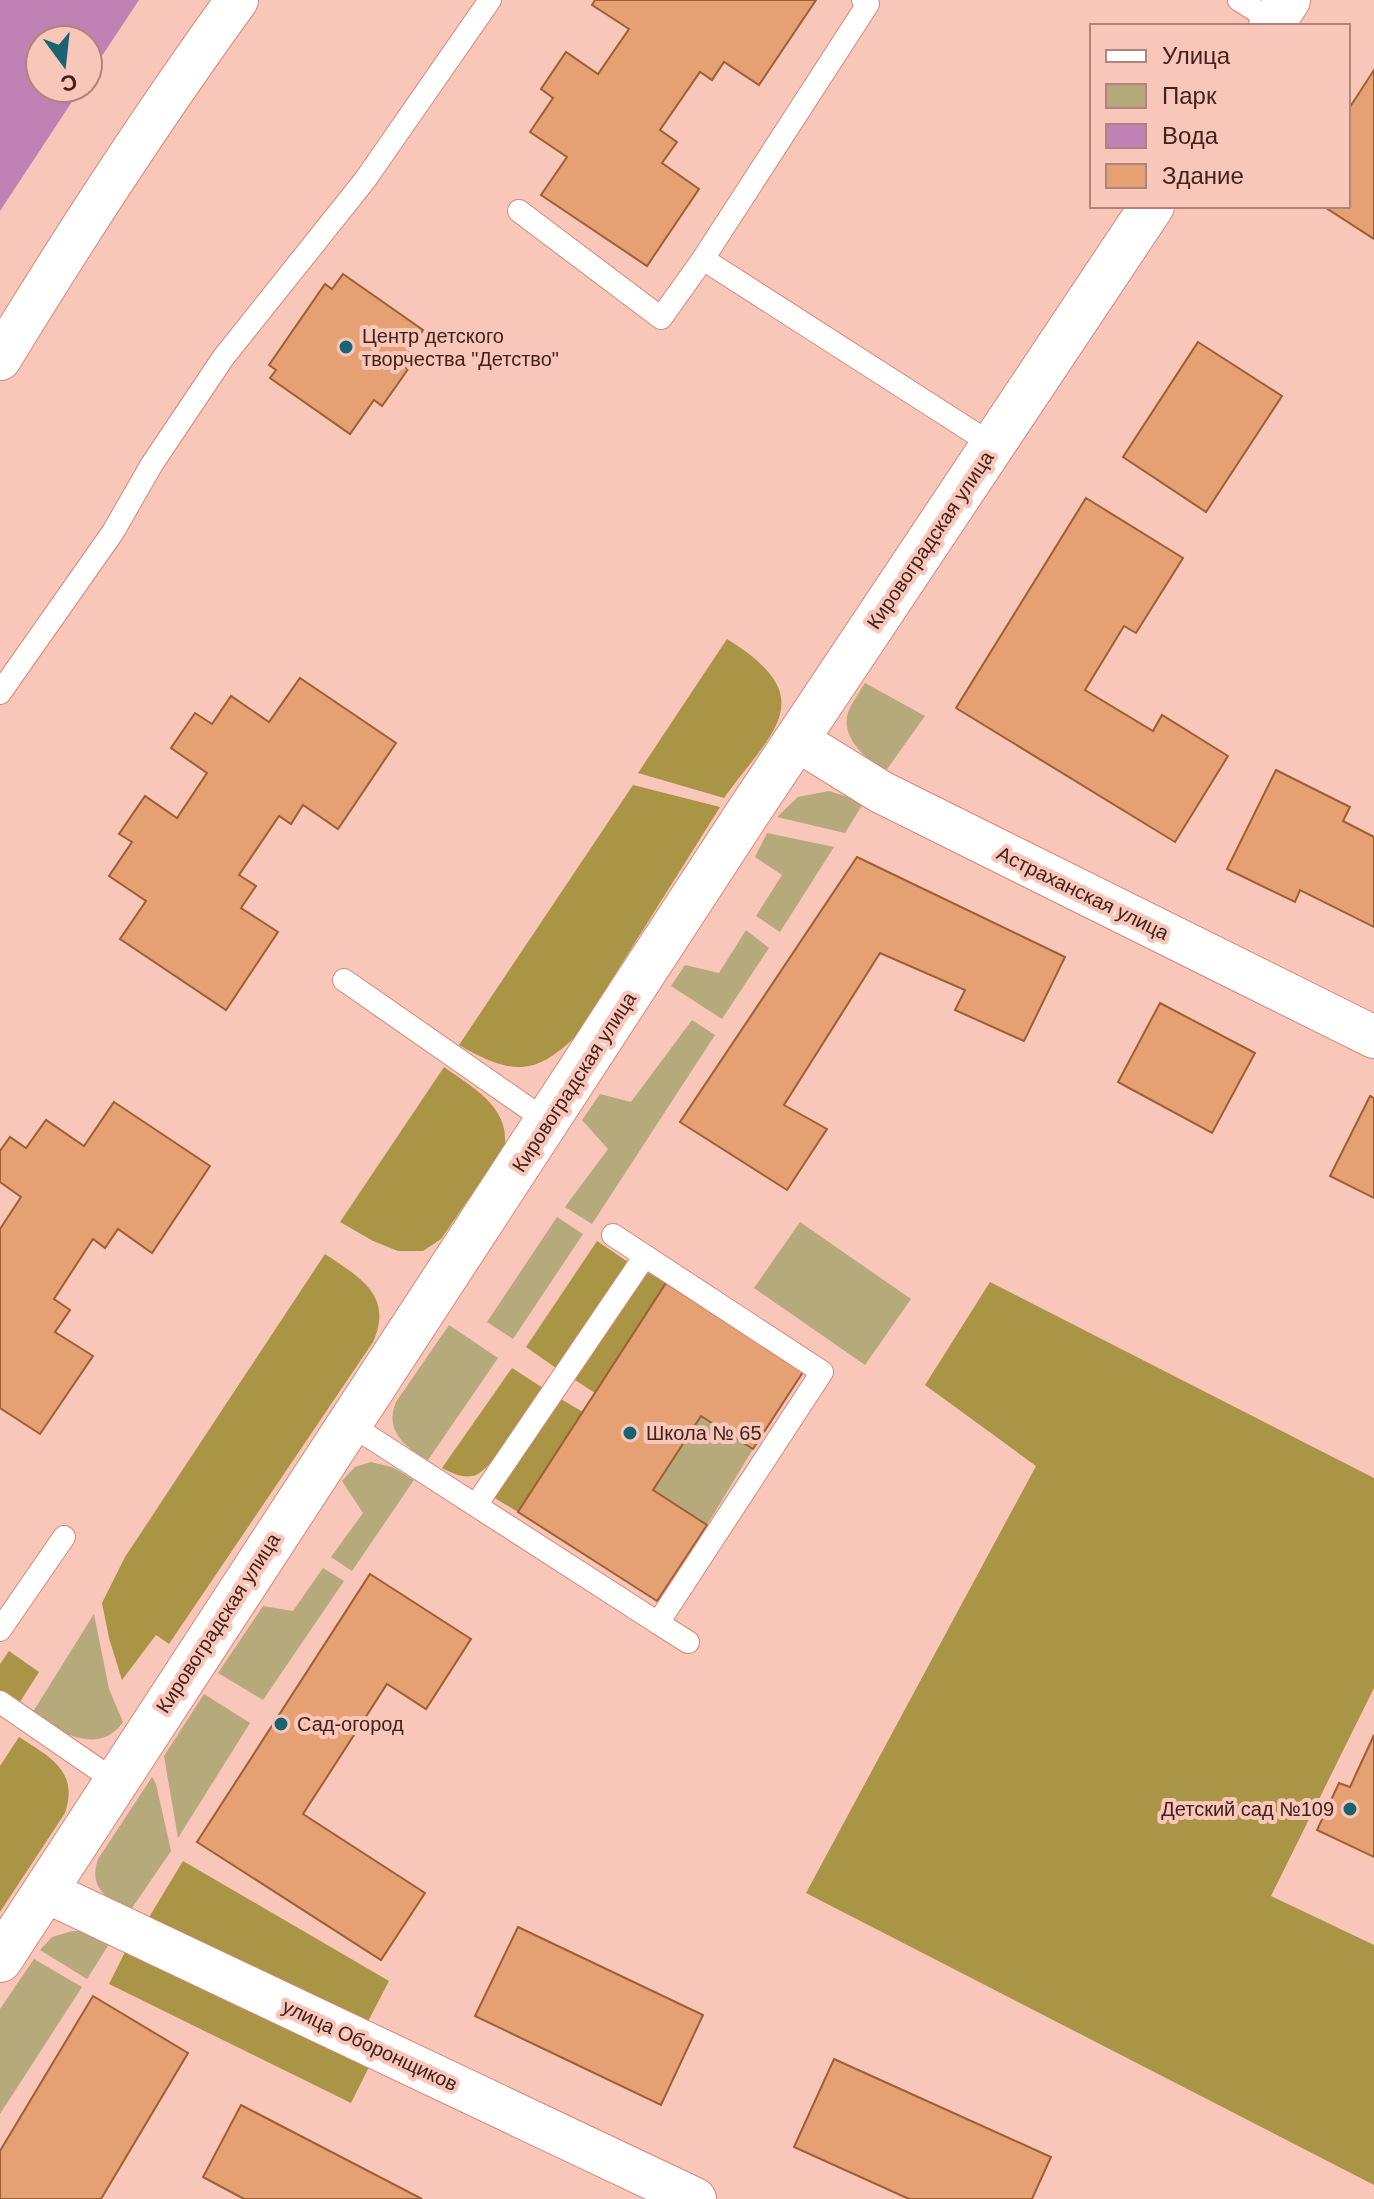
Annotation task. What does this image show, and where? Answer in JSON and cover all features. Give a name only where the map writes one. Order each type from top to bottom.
[{"type":"street","points":[[0,359],[58,264],[194,59],[237,0]]},
{"type":"street","name":"Кировоградская улица","points":[[0,1960],[348,1423],[1151,208]]},
{"type":"street","name":"Астраханская улица","points":[[797,740],[881,792],[1374,1037]]},
{"type":"street","name":"улица Оборонщиков","points":[[45,1891],[695,2199]]},
{"type":"lane","points":[[0,693],[113,532],[152,464],[223,358],[365,180],[490,0]]},
{"type":"lane","points":[[519,211],[661,318],[703,259],[868,4],[863,0]]},
{"type":"lane","points":[[703,259],[993,445]]},
{"type":"lane","points":[[344,980],[548,1122]]},
{"type":"lane","points":[[613,1235],[822,1372],[658,1623]]},
{"type":"lane","points":[[476,1505],[645,1256]]},
{"type":"lane","points":[[348,1423],[688,1642]]},
{"type":"lane","points":[[0,1630],[64,1537]]},
{"type":"lane","points":[[0,1702],[115,1781]]},
{"type":"green space","points":[[865,683],[925,716],[885,772],[856,746],[847,729],[849,710]]},
{"type":"green space","points":[[829,791],[864,802],[845,833],[777,817],[798,797]]},
{"type":"green space","points":[[767,833],[834,847],[780,932],[756,916],[782,875],[755,857]]},
{"type":"green space","points":[[746,930],[769,948],[722,1019],[671,986],[685,965],[719,973]]},
{"type":"green space","points":[[692,1020],[715,1035],[592,1224],[565,1207],[608,1149],[582,1120],[600,1094],[631,1102]]},
{"type":"green space","points":[[557,1217],[583,1234],[513,1339],[487,1322]]},
{"type":"green space","points":[[800,1222],[911,1299],[865,1365],[754,1288]]},
{"type":"green space","points":[[449,1325],[498,1358],[428,1460],[399,1437],[393,1412],[396,1402]]},
{"type":"green space","points":[[701,1416],[753,1449],[707,1525],[653,1490]]},
{"type":"green space","points":[[371,1462],[392,1467],[414,1480],[352,1571],[331,1557],[363,1513],[342,1481],[355,1467]]},
{"type":"green space","points":[[323,1568],[344,1581],[263,1700],[218,1673],[263,1606],[293,1611]]},
{"type":"green space","points":[[94,1614],[109,1689],[123,1722],[102,1738],[91,1739],[78,1738],[31,1715]]},
{"type":"green space","points":[[204,1694],[250,1723],[178,1838],[164,1756]]},
{"type":"green space","points":[[152,1777],[171,1851],[130,1911],[102,1891],[96,1869],[98,1859]]},
{"type":"green space","points":[[72,1931],[111,1941],[87,1979],[40,1950],[52,1937]]},
{"type":"green space","points":[[34,1959],[82,1987],[0,2114],[0,2009]]},
{"type":"shaded area","points":[[727,639],[756,660],[774,679],[781,697],[780,715],[772,733],[724,798],[638,773]]},
{"type":"shaded area","points":[[633,785],[720,807],[577,1035],[547,1059],[521,1067],[492,1062],[459,1045]]},
{"type":"shaded area","points":[[444,1067],[477,1090],[495,1109],[505,1132],[505,1146],[441,1239],[423,1251],[398,1251],[340,1222]]},
{"type":"shaded area","points":[[597,1241],[628,1262],[556,1368],[526,1347]]},
{"type":"shaded area","points":[[325,1254],[361,1280],[376,1300],[378,1326],[373,1342],[169,1644],[156,1635],[122,1680],[102,1603],[125,1557]]},
{"type":"shaded area","points":[[645,1271],[666,1283],[595,1393],[572,1378]]},
{"type":"shaded area","points":[[990,1282],[1374,1478],[1374,1688],[1271,1896],[1374,1945],[1374,2185],[806,1893],[1036,1466],[925,1385]]},
{"type":"shaded area","points":[[512,1368],[543,1388],[512,1434],[486,1468],[474,1476],[455,1474],[442,1468]]},
{"type":"shaded area","points":[[559,1398],[583,1412],[518,1512],[493,1497]]},
{"type":"shaded area","points":[[9,1651],[39,1672],[18,1705],[0,1690],[0,1664]]},
{"type":"shaded area","points":[[19,1737],[59,1767],[68,1786],[68,1798],[65,1813],[0,1912],[0,1766]]},
{"type":"shaded area","points":[[183,1861],[389,1981],[363,2031],[148,1919]]},
{"type":"shaded area","points":[[127,1948],[369,2067],[351,2103],[109,1984]]},
{"type":"water","points":[[0,0],[139,0],[104,53],[104,24],[24,24],[24,104],[70,104],[0,211]]},
{"type":"building","points":[[595,0],[816,0],[759,85],[724,62],[712,80],[700,72],[660,130],[677,142],[662,163],[699,189],[647,266],[541,195],[567,157],[530,132],[553,98],[541,89],[566,52],[598,74],[629,29],[592,5]]},
{"type":"building","points":[[1374,70],[1374,239],[1326,208],[1350,208],[1350,107]]},
{"type":"building","name":"Центр детского творчества \"Детство\"","points":[[343,274],[423,330],[400,364],[408,369],[397,385],[382,406],[374,400],[350,434],[270,378],[276,370],[269,365],[325,284],[332,289]]},
{"type":"building","points":[[1198,342],[1282,396],[1206,512],[1123,457]]},
{"type":"building","points":[[1086,498],[1183,558],[1136,633],[1124,626],[1085,690],[1153,731],[1162,715],[1228,756],[1175,842],[956,708]]},
{"type":"building","points":[[300,678],[396,743],[338,829],[303,805],[291,824],[279,816],[239,875],[256,886],[241,908],[278,932],[226,1010],[120,939],[146,901],[109,876],[132,842],[119,834],[145,796],[177,818],[207,773],[171,748],[195,713],[212,724],[231,696],[269,722]]},
{"type":"building","points":[[1276,770],[1350,807],[1343,821],[1374,837],[1374,927],[1300,890],[1295,902],[1227,869]]},
{"type":"building","points":[[857,857],[1065,957],[1024,1041],[955,1010],[965,990],[880,953],[784,1105],[827,1129],[787,1190],[680,1122]]},
{"type":"building","points":[[1160,1003],[1255,1053],[1212,1133],[1118,1082]]},
{"type":"building","points":[[1370,1096],[1374,1098],[1374,1198],[1330,1176]]},
{"type":"building","points":[[114,1102],[210,1166],[152,1253],[118,1229],[105,1248],[93,1239],[54,1299],[70,1310],[55,1332],[93,1356],[40,1434],[0,1408],[0,1229],[21,1197],[0,1182],[0,1151],[10,1137],[26,1148],[46,1120],[84,1146]]},
{"type":"building","name":"Школа № 65","points":[[666,1283],[803,1372],[753,1449],[701,1416],[653,1490],[707,1525],[657,1601],[518,1512]]},
{"type":"building","points":[[370,1574],[471,1639],[426,1709],[387,1684],[303,1814],[425,1893],[381,1960],[197,1842]]},
{"type":"building","name":"Детский сад №109","points":[[1374,1735],[1374,1857],[1317,1830],[1339,1783],[1350,1787]]},
{"type":"building","points":[[518,1927],[703,2015],[661,2105],[475,2016]]},
{"type":"building","points":[[93,1996],[188,2053],[101,2199],[0,2199],[0,2151]]},
{"type":"building","points":[[834,2059],[1051,2157],[1032,2199],[909,2199],[794,2147]]},
{"type":"building","points":[[241,2105],[422,2199],[244,2199],[203,2177]]},
{"type":"place","name":"Центр детского творчества \"Детство\"","points":[[346,347]]},
{"type":"place","name":"Школа № 65","points":[[630,1433]]},
{"type":"place","name":"Сад-огород","points":[[281,1724]]},
{"type":"place","name":"Детский сад №109","points":[[1350,1809]]}]
